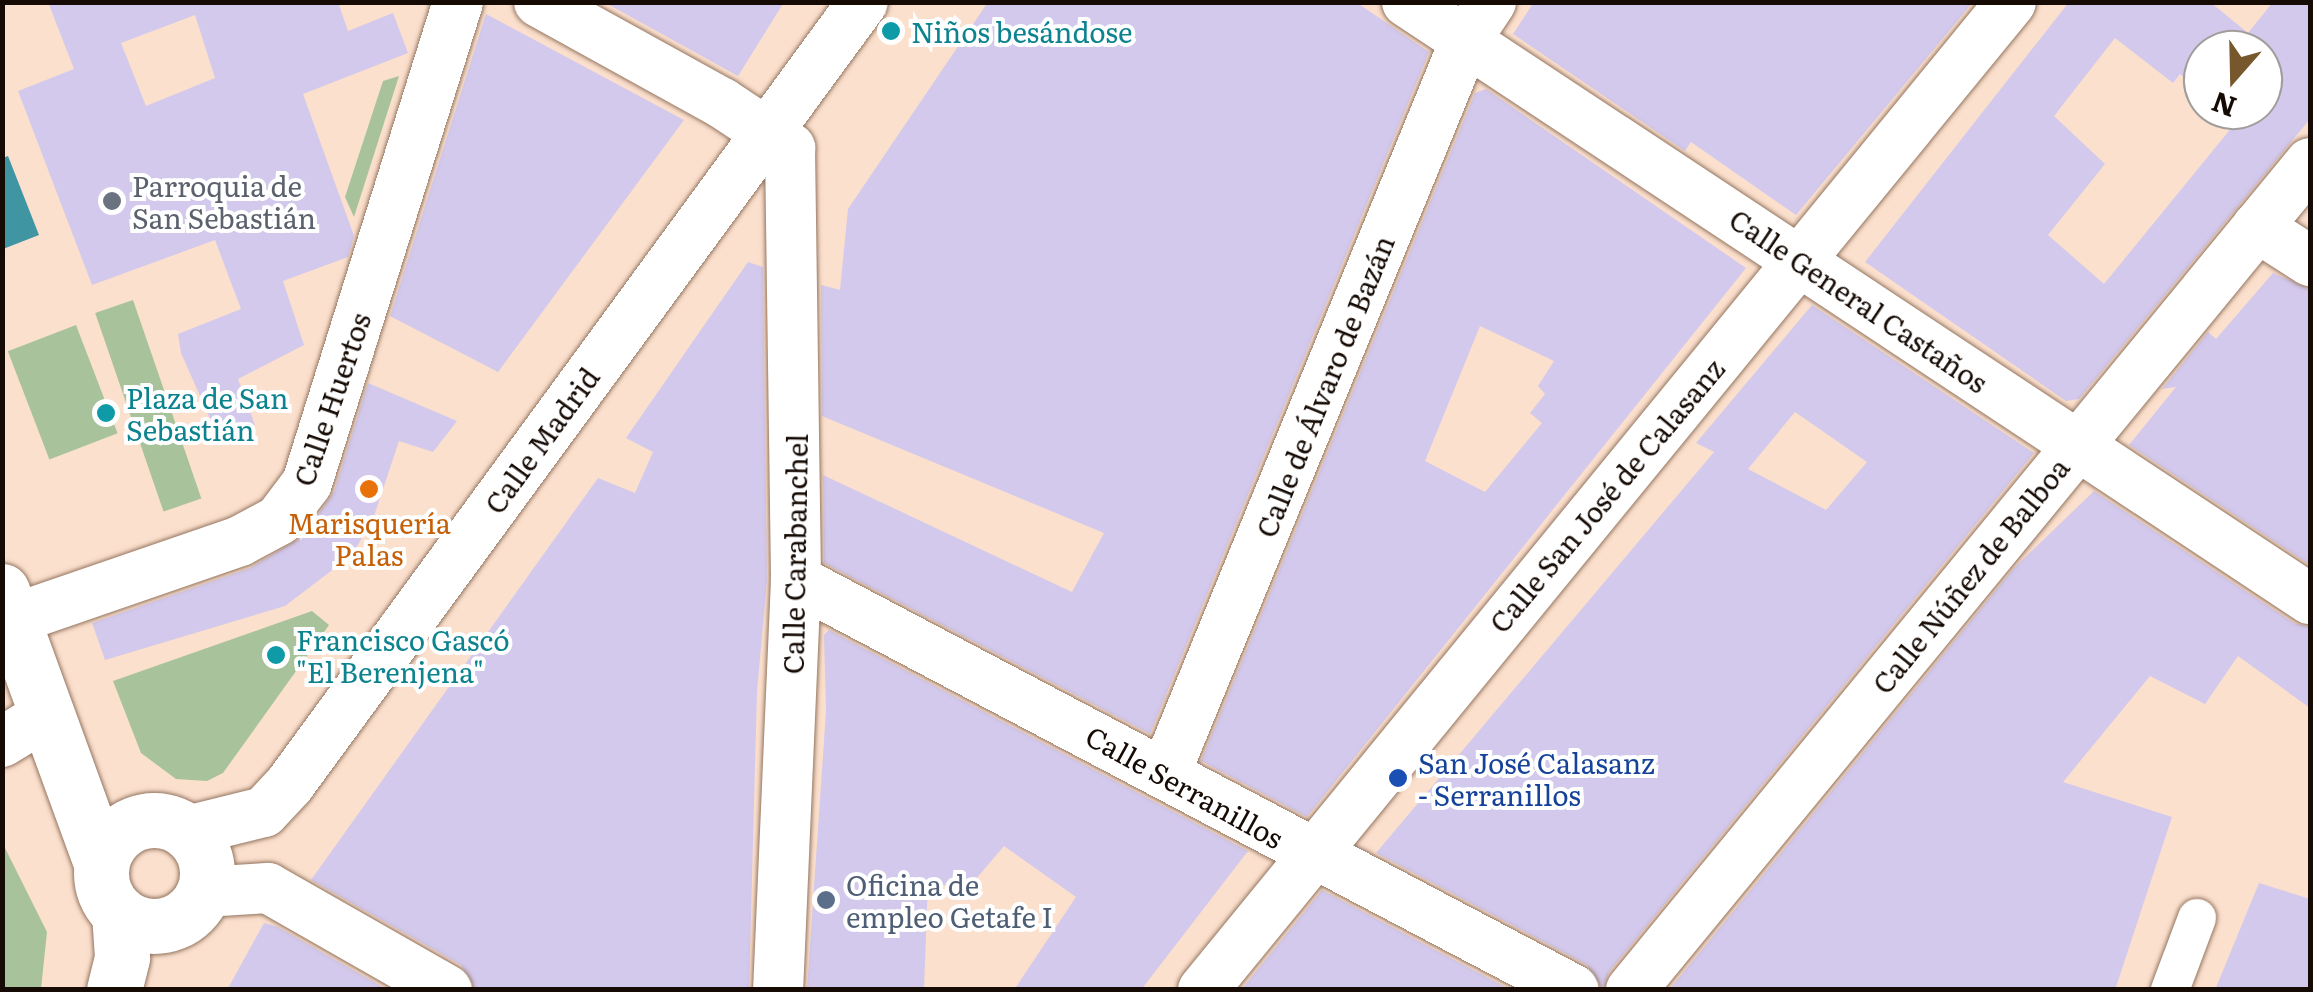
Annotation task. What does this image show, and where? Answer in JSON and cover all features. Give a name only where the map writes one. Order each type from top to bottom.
[{"type":"street","name":"Calle Huertos","points":[[8,605],[240,541],[279,520],[307,483],[458,2]]},
{"type":"street","points":[[539,2],[765,132]]},
{"type":"street","name":"Calle Madrid","points":[[152,874],[264,812],[290,784],[863,2]]},
{"type":"street","name":"Calle General Castaños","points":[[1407,2],[1478,22],[1801,259],[2310,599]]},
{"type":"street","name":"Calle San José de Calasanz","points":[[1203,990],[2011,2]]},
{"type":"street","name":"Calle de Álvaro de Bazán","points":[[1165,774],[1478,22]]},
{"type":"street","name":"Calle Carabanchel","points":[[765,132],[790,148],[796,580],[778,990]]},
{"type":"street","name":"Calle Núñez de Balboa","points":[[1632,990],[2310,163]]},
{"type":"street","points":[[2257,227],[2310,261]]},
{"type":"street","name":"Calle Serranillos","points":[[796,580],[1165,774],[1310,855],[1574,990]]},
{"type":"street","points":[[8,605],[25,728],[73,776],[152,874],[143,990]]},
{"type":"street","points":[[114,990],[152,874]]},
{"type":"street","points":[[152,874],[268,888],[447,990]]},
{"type":"street","points":[[2170,990],[2197,918]]},
{"type":"green space","points":[[399,76],[354,217],[345,197],[383,81]]},
{"type":"green space","points":[[133,300],[201,499],[164,512],[95,313]]},
{"type":"green space","points":[[76,325],[118,433],[49,459],[8,351]]},
{"type":"green space","points":[[312,611],[329,625],[223,773],[207,781],[176,779],[141,753],[113,681]]},
{"type":"green space","points":[[3,844],[47,932],[41,989],[3,989]]},
{"type":"water","points":[[8,156],[39,235],[3,249],[3,158]]},
{"type":"building","points":[[48,2],[338,2],[348,31],[393,13],[408,53],[303,94],[354,236],[348,257],[283,281],[304,345],[238,379],[255,425],[219,439],[181,353],[178,334],[241,309],[215,240],[92,285],[18,91],[74,69]],"holes":[[[195,15],[215,78],[146,106],[121,43]]]},
{"type":"building","points":[[604,2],[784,2],[738,76]]},
{"type":"building","points":[[988,2],[1356,2],[1429,52],[1150,734],[824,563],[823,475],[1072,592],[1104,533],[822,416],[821,285],[840,290],[848,209]]},
{"type":"building","points":[[1534,2],[1973,2],[1796,215],[1691,142],[1685,151],[1513,34]]},
{"type":"building","points":[[2069,2],[2210,2],[2244,30],[2183,30],[2183,76],[2180,74],[2173,83],[2115,38],[2054,116],[2105,164],[2048,235],[2104,284],[2230,130],[2283,130],[2283,30],[2250,30],[2273,2],[2310,2],[2310,119],[2079,399],[2066,401],[1865,262]]},
{"type":"building","points":[[486,14],[684,120],[498,372],[390,316]]},
{"type":"building","points":[[1486,89],[1746,268],[1307,817],[1201,761],[1475,93]],"holes":[[[1480,326],[1554,361],[1538,386],[1545,394],[1530,413],[1542,423],[1485,492],[1425,461]]]},
{"type":"building","points":[[748,262],[763,267],[767,580],[757,692],[749,990],[476,990],[461,965],[311,880],[598,478],[635,493],[653,452],[626,438]]},
{"type":"building","points":[[2273,273],[2310,289],[2310,565],[2129,445],[2176,387],[2162,389],[2208,332],[2216,339]]},
{"type":"building","points":[[1812,305],[2034,453],[1609,972],[1603,990],[1587,965],[1376,853],[1714,452],[1696,443]],"holes":[[[1795,412],[1867,462],[1826,510],[1748,469]]]},
{"type":"building","points":[[368,383],[457,421],[433,452],[399,441],[373,519],[352,555],[285,606],[105,660],[92,623],[250,568],[302,537],[334,492]]},
{"type":"building","points":[[2094,491],[2294,623],[2310,627],[2310,708],[2238,656],[2205,704],[2150,676],[2063,782],[2172,817],[2115,990],[1669,990],[2014,568]]},
{"type":"building","points":[[829,630],[1248,851],[1141,990],[1014,990],[1076,897],[1004,846],[964,893],[928,879],[924,990],[807,990],[826,711],[824,635]]},
{"type":"building","points":[[2259,883],[2310,899],[2310,990],[2215,990]]},
{"type":"building","points":[[1322,890],[1511,990],[1241,990]]},
{"type":"building","points":[[264,923],[278,927],[388,990],[227,990]]},
{"type":"place","name":"Niños besándose","points":[[891,31]]},
{"type":"place","name":"Parroquia de San Sebastián","points":[[112,201]]},
{"type":"place","name":"Plaza de San Sebastián","points":[[106,413]]},
{"type":"place","name":"Marisquería Palas","points":[[369,489]]},
{"type":"place","name":"Francisco Gascó \"El Berenjena\"","points":[[276,655]]},
{"type":"place","name":"San José Calasanz - Serranillos","points":[[1398,778]]},
{"type":"place","name":"Oficina de empleo Getafe I","points":[[826,900]]}]
